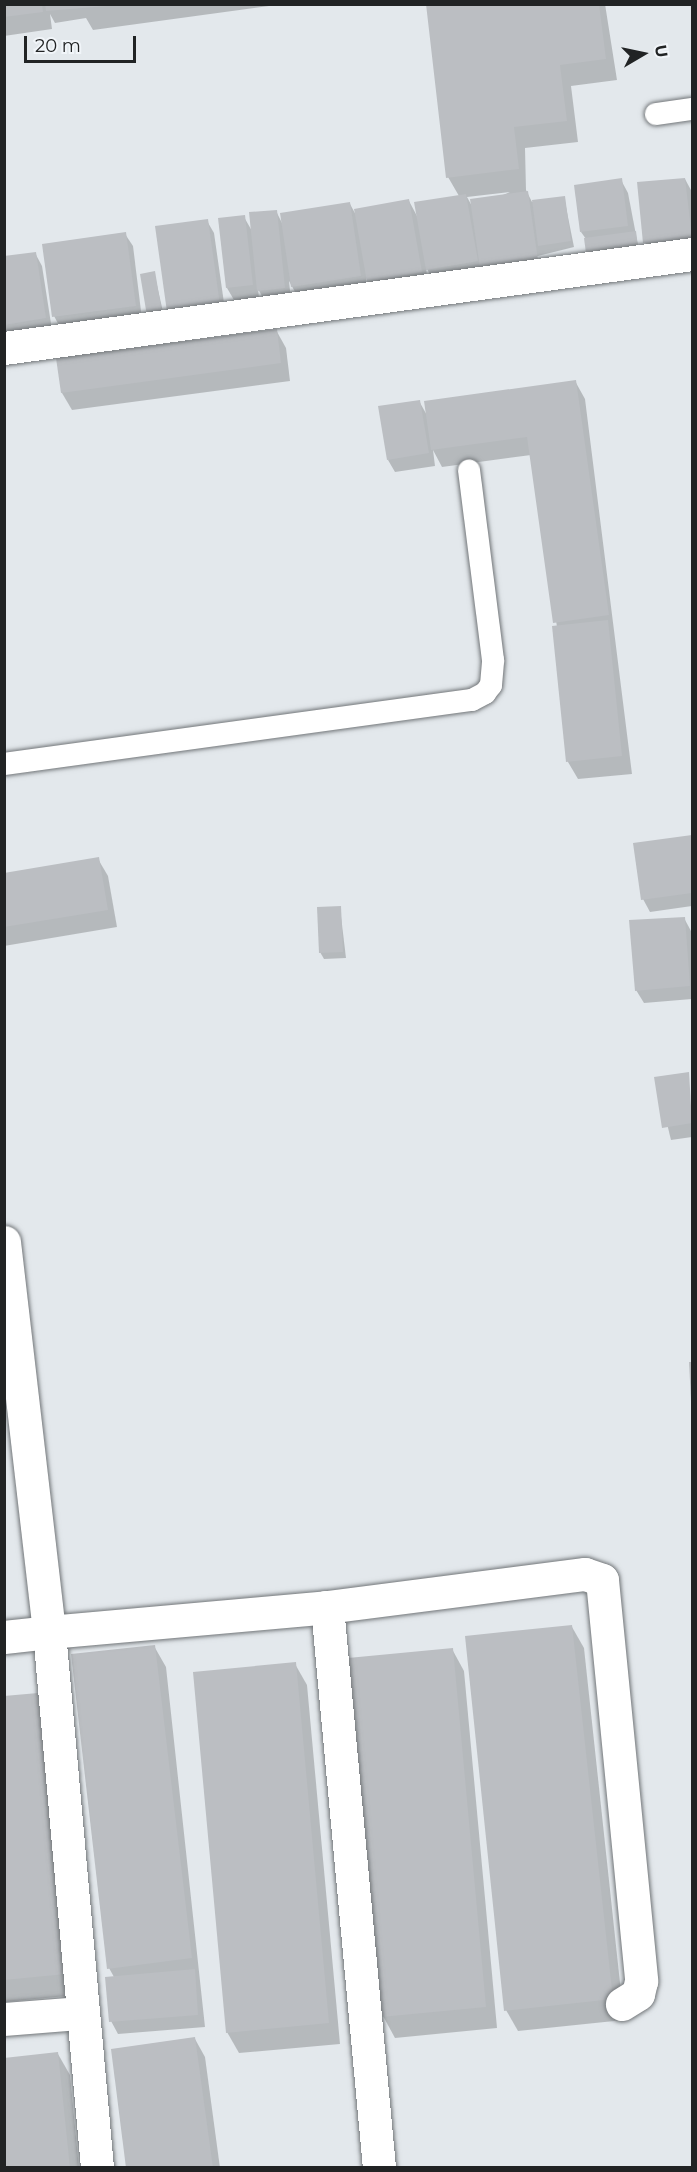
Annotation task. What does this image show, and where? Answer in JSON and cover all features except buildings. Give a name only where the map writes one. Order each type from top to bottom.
[{"type":"street","points":[[4,348],[693,254]]},
{"type":"street","points":[[4,1242],[49,1632],[81,2013],[97,2168]]},
{"type":"street","points":[[4,1636],[327,1606],[585,1574],[602,1580],[642,1981],[638,1994],[622,2004]]},
{"type":"street","points":[[327,1606],[379,2168]]},
{"type":"street","points":[[4,2019],[81,2013]]},
{"type":"lane","points":[[656,114],[693,109]]},
{"type":"lane","points":[[4,764],[472,700],[485,693],[491,686],[493,660],[470,471]]}]
